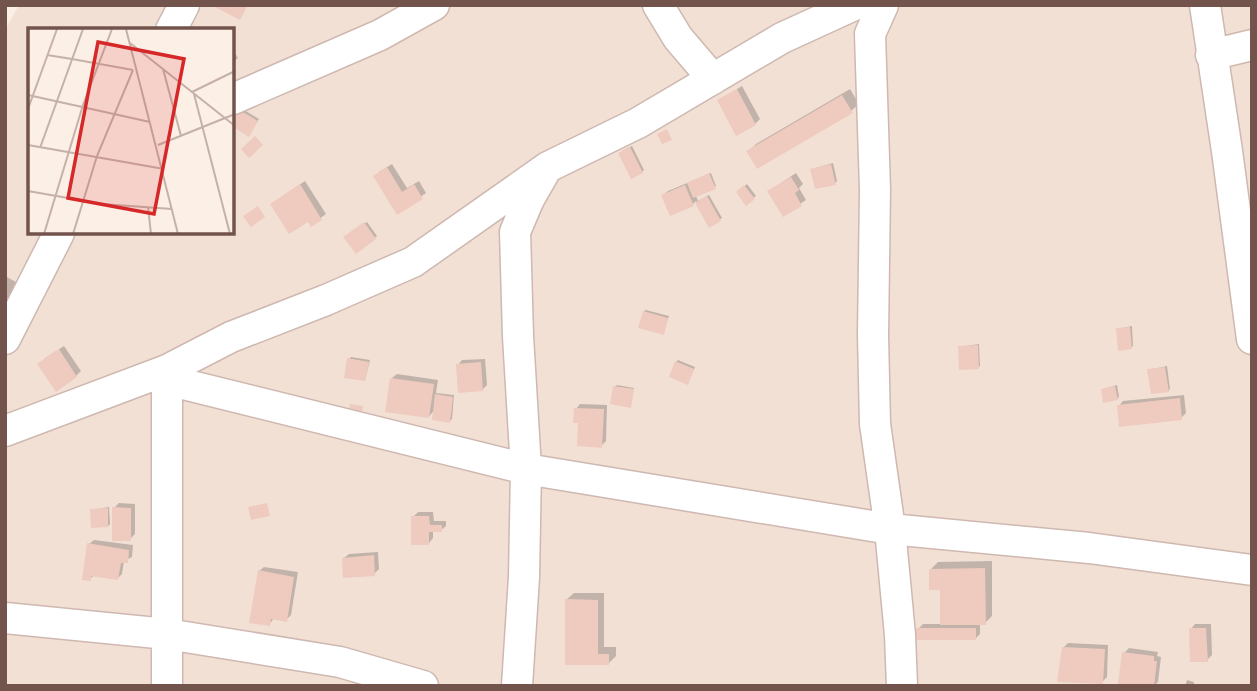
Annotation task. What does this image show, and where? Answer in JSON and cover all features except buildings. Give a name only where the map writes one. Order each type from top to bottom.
[{"type":"street","points":[[173,28],[184,5]]},
{"type":"street","points":[[234,99],[380,35],[434,5]]},
{"type":"street","points":[[658,5],[678,38],[713,79]]},
{"type":"street","points":[[883,5],[870,34],[875,190],[875,424],[890,529],[902,686]]},
{"type":"street","points":[[1205,5],[1252,339]]},
{"type":"street","points":[[5,430],[167,375],[231,337],[413,262],[548,167],[638,123],[782,38],[843,10],[872,65]]},
{"type":"street","points":[[1211,55],[1252,46]]},
{"type":"street","points":[[517,686],[524,577],[526,469],[515,232],[529,199],[548,167]]},
{"type":"street","points":[[5,339],[58,234]]},
{"type":"street","points":[[167,375],[526,469],[890,529],[1089,548],[1252,570]]},
{"type":"street","points":[[167,375],[167,686]]},
{"type":"street","points":[[5,618],[167,634],[340,662],[423,686]]},
{"type":"shaded area","points":[[19,5],[1252,5],[1252,686],[5,686],[5,30]]}]
